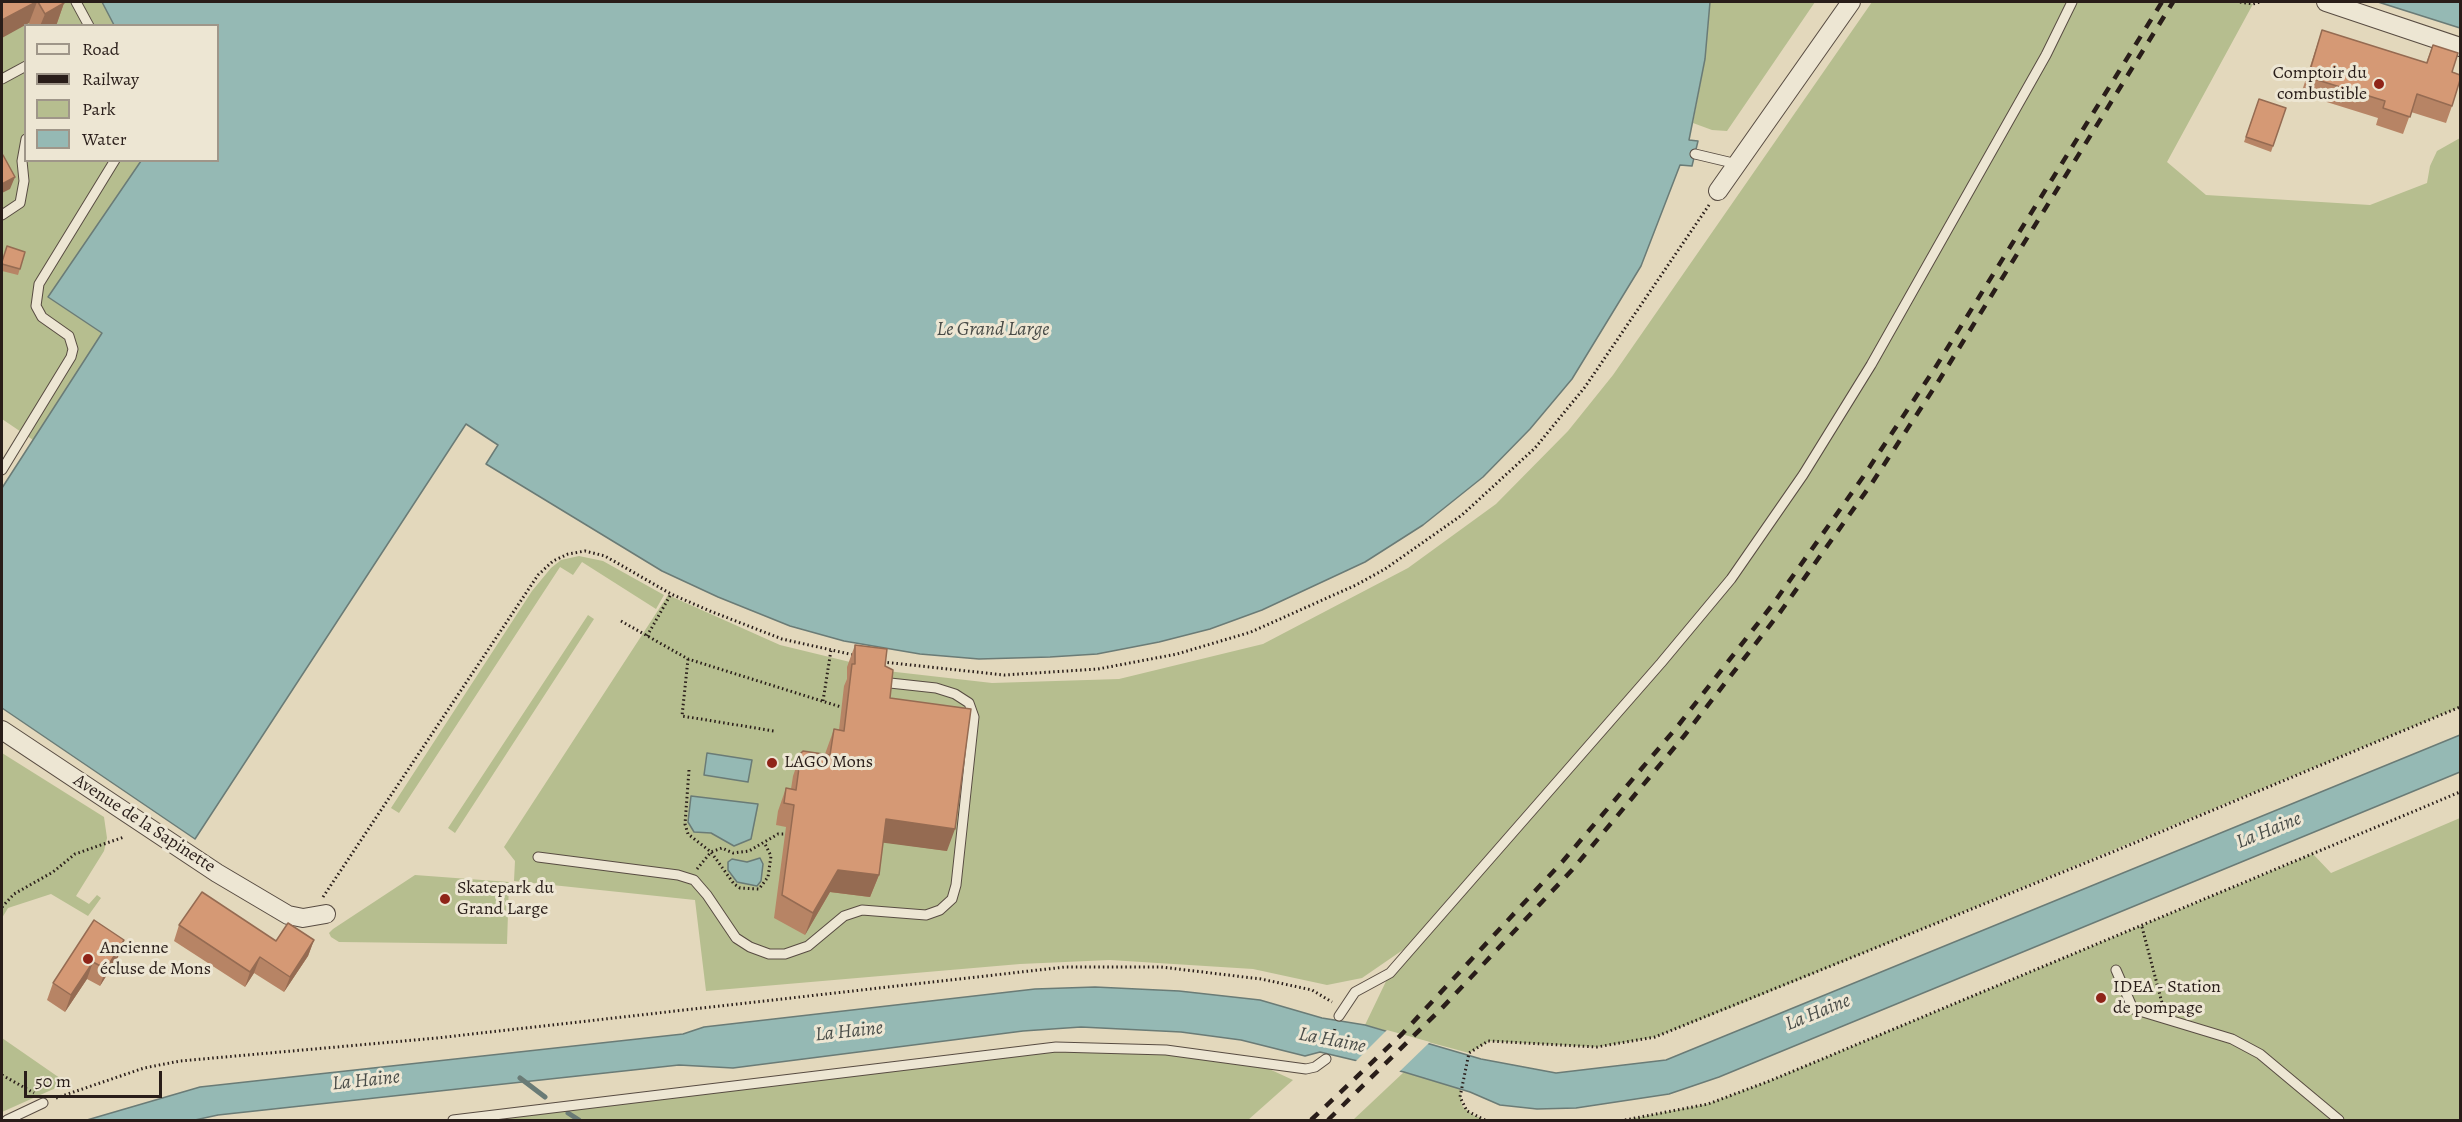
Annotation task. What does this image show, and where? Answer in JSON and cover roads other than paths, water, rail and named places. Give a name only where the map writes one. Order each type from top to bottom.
[{"type":"street","points":[[1718,191],[1851,2]]},
{"type":"street","points":[[2326,2],[2460,47]]},
{"type":"street","name":"Avenue de la Sapinette","points":[[2,730],[181,849],[288,915],[303,918],[323,907]]},
{"type":"lane","points":[[76,2],[87,24]]},
{"type":"lane","points":[[1339,1016],[1355,992],[1390,973],[1661,663],[1731,579],[1803,475],[1871,365],[2046,55],[2072,2]]},
{"type":"lane","points":[[2,79],[24,67]]},
{"type":"lane","points":[[2,215],[20,203],[24,181],[22,161],[24,150]]},
{"type":"lane","points":[[1695,154],[1737,164]]},
{"type":"lane","points":[[2,470],[71,357],[73,349],[69,336],[42,317],[36,306],[39,284],[114,162]]},
{"type":"lane","points":[[538,857],[694,880],[736,938],[750,947],[769,954],[785,954],[808,946],[844,916],[862,910],[926,915],[940,910],[952,899],[956,885],[974,717],[969,703],[955,694],[936,688],[890,683]]},
{"type":"lane","points":[[2116,970],[2133,1009],[2232,1039],[2259,1054],[2340,1120]]},
{"type":"lane","points":[[453,1120],[1056,1047],[1166,1050],[1306,1069],[1315,1067],[1326,1059]]},
{"type":"lane","points":[[7,1120],[43,1103]]},
{"type":"water","name":"Le Grand Large","points":[[102,2],[1710,2],[1705,59],[1689,140],[1698,141],[1692,166],[1680,165],[1641,266],[1572,379],[1530,429],[1483,477],[1423,525],[1365,562],[1262,610],[1210,629],[1159,642],[1097,654],[1050,657],[979,659],[920,654],[844,641],[790,626],[662,571],[486,464],[498,445],[466,424],[195,839],[2,708],[2,488],[102,333],[48,297],[140,162],[219,162],[219,24],[113,24]]},
{"type":"water","points":[[2378,2],[2460,2],[2460,28]]},
{"type":"water","name":"La Haine","points":[[2460,735],[2460,772],[1719,1077],[1669,1094],[1576,1108],[1537,1109],[1500,1105],[1470,1092],[1404,1072],[1320,1052],[1305,1056],[1241,1040],[1181,1032],[1081,1027],[1023,1031],[733,1068],[679,1065],[218,1115],[195,1120],[87,1120],[200,1087],[683,1034],[704,1027],[1035,989],[1095,987],[1179,991],[1260,1000],[1322,1018],[1365,1025],[1481,1059],[1556,1073],[1666,1060]]},
{"type":"water","points":[[707,753],[752,760],[748,782],[704,775]]},
{"type":"water","points":[[691,796],[758,804],[751,839],[734,846],[711,833],[694,832],[688,822]]},
{"type":"water","points":[[760,858],[763,864],[761,881],[757,886],[737,882],[728,870],[728,862],[732,859],[747,862]]},
{"type":"waterway","points":[[520,1078],[545,1097]]},
{"type":"waterway","points":[[568,1113],[579,1120]]},
{"type":"railway","points":[[1311,1120],[1402,1034],[1563,861],[1677,727],[1773,604],[1863,477],[1935,368],[2162,2]]},
{"type":"railway","points":[[1328,1120],[1442,1008],[1572,870],[1684,736],[1781,611],[1872,483],[1938,382],[2173,2]]},
{"type":"place","name":"Comptoir du combustible","points":[[2379,84]]},
{"type":"place","name":"LAGO Mons","points":[[772,763]]},
{"type":"place","name":"Skatepark du Grand Large","points":[[445,899]]},
{"type":"place","name":"Ancienne écluse de Mons","points":[[88,959]]},
{"type":"place","name":"IDEA - Station de pompage","points":[[2101,998]]}]
